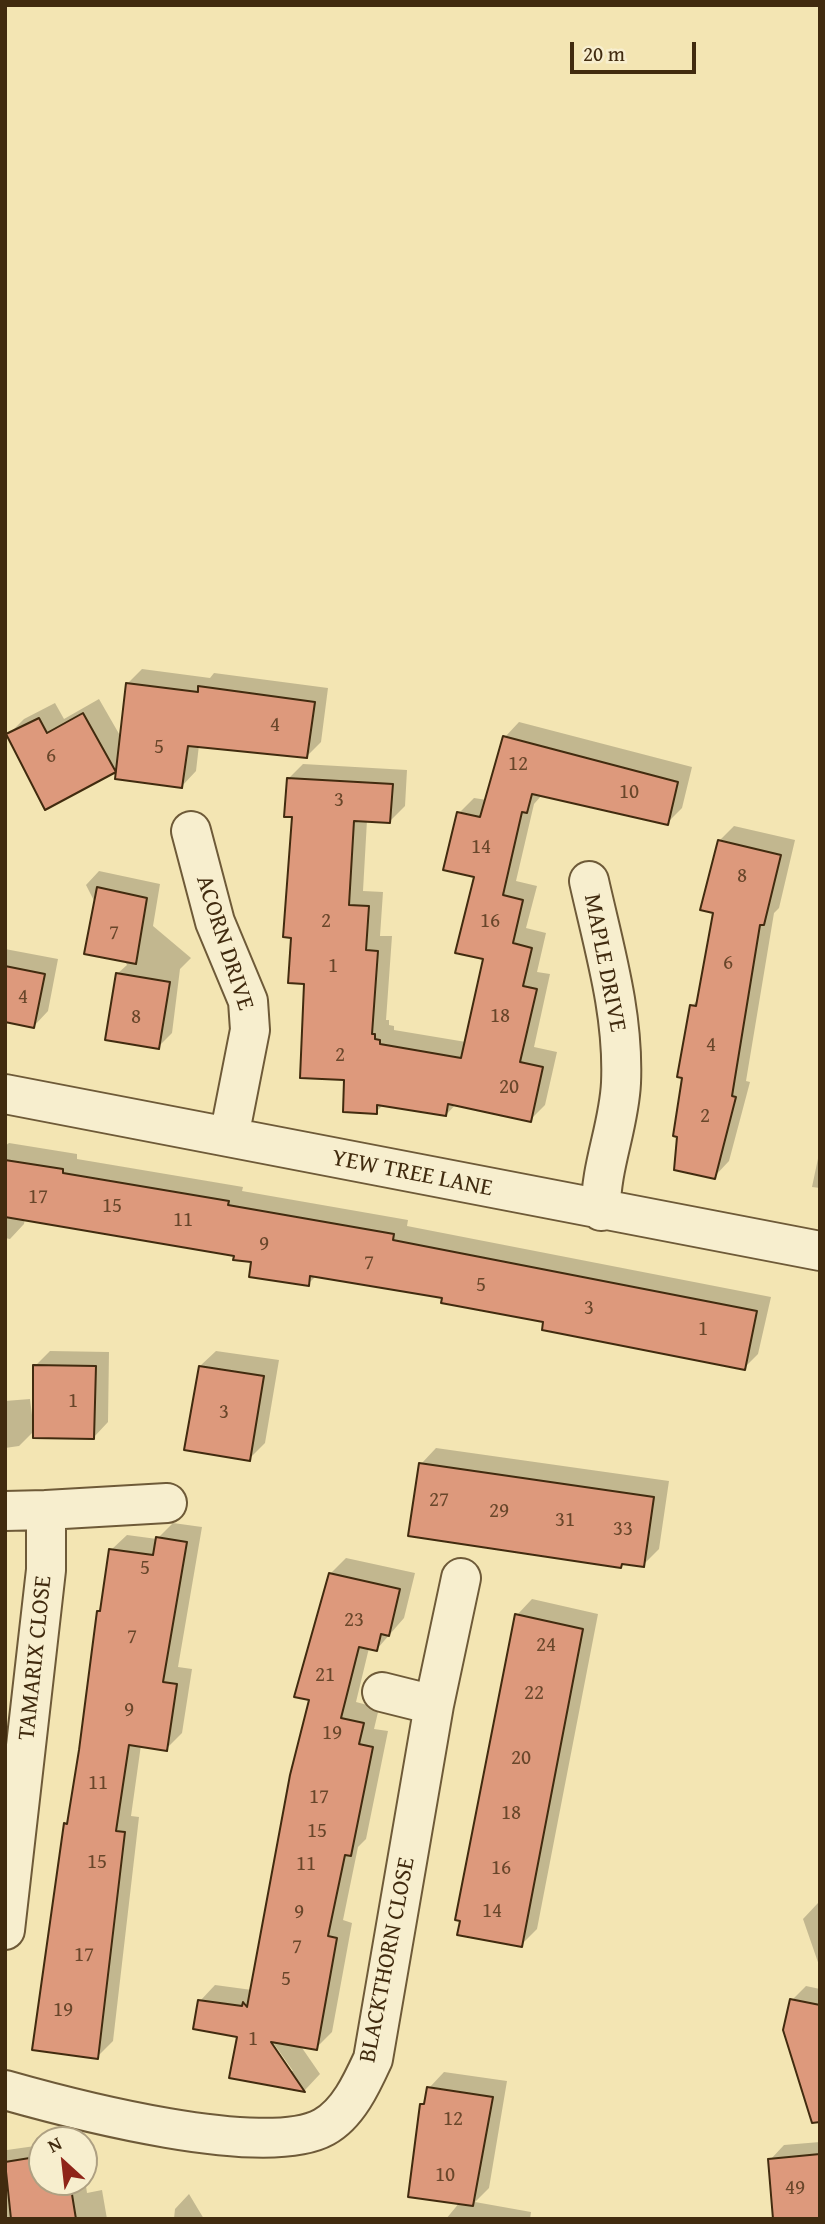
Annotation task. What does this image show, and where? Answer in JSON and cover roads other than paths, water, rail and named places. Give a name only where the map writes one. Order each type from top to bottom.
[{"type":"street","name":"ACORN DRIVE","points":[[191,831],[215,922],[248,1001],[250,1030],[229,1137]]},
{"type":"street","name":"MAPLE DRIVE","points":[[589,881],[617,1003],[621,1082],[618,1114],[601,1191],[601,1211]]},
{"type":"street","name":"YEW TREE LANE","points":[[5,1094],[601,1211],[820,1251]]},
{"type":"street","points":[[5,1511],[167,1503]]},
{"type":"street","name":"TAMARIX CLOSE","points":[[5,1930],[46,1570],[46,1510]]},
{"type":"street","name":"BLACKTHORN CLOSE","points":[[5,2090],[51,2103],[209,2136],[301,2137],[326,2126],[356,2094],[373,2059],[434,1705],[461,1578]]},
{"type":"street","points":[[382,1692],[434,1705]]}]
